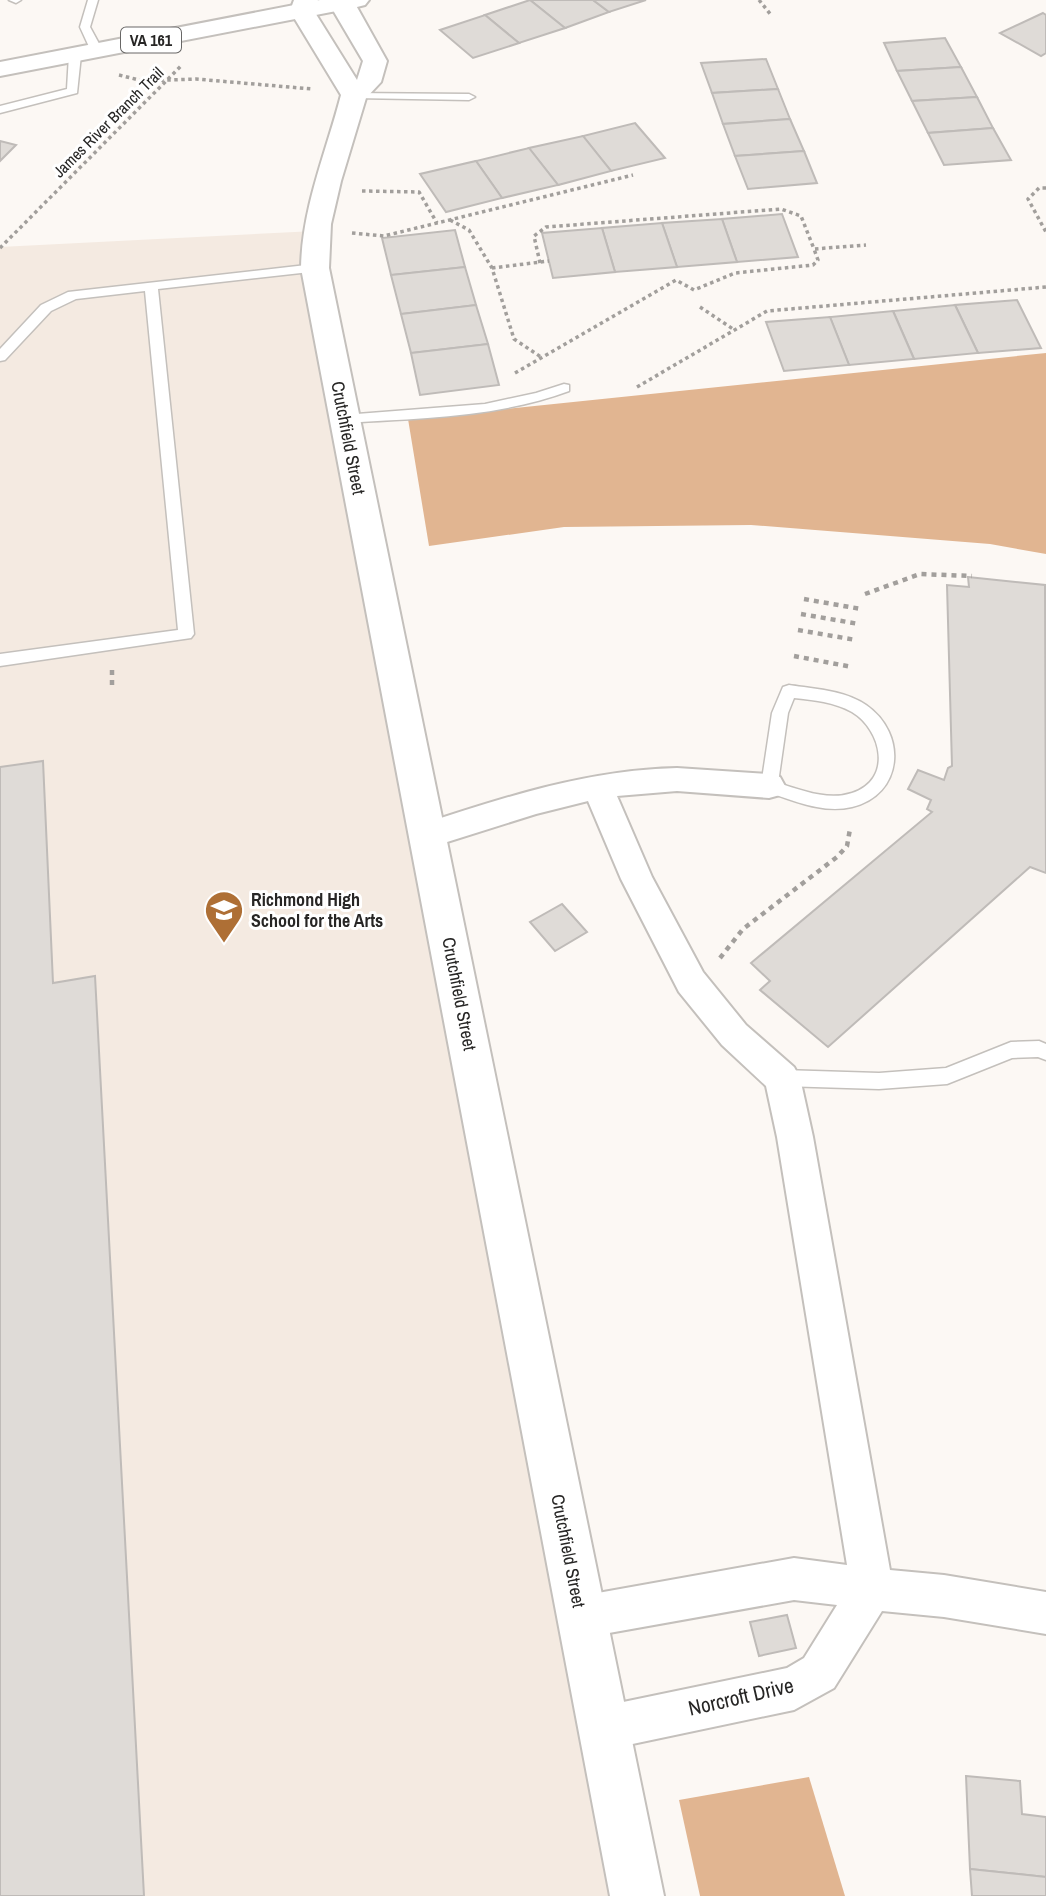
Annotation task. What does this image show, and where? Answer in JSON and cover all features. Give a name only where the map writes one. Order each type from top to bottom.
[{"type":"street","name":"VA 161","points":[[0,69],[304,6],[346,1]]},
{"type":"street","name":"Crutchfield Street","points":[[346,1],[375,61],[369,82],[354,95],[318,218],[314,240],[315,268],[637,1896]]},
{"type":"street","points":[[304,6],[354,95]]},
{"type":"street","name":"VA 161","points":[[61,32],[112,22]]},
{"type":"street","points":[[428,835],[548,798],[646,780],[693,780],[769,786]]},
{"type":"street","points":[[598,788],[637,879],[691,982],[734,1035],[782,1078],[795,1138],[872,1589]]},
{"type":"street","points":[[581,1617],[794,1579],[944,1596],[1046,1613]]},
{"type":"street","name":"Norcroft Drive","points":[[604,1728],[794,1688],[819,1673],[872,1589]]},
{"type":"lane","points":[[0,110],[73,91],[86,53],[85,27],[93,0]]},
{"type":"lane","points":[[354,95],[469,97]]},
{"type":"lane","points":[[0,357],[46,308],[58,300],[93,292],[315,268]]},
{"type":"lane","points":[[0,660],[186,634],[151,286]]},
{"type":"lane","points":[[344,419],[509,405],[541,398],[564,388]]},
{"type":"lane","points":[[789,691],[846,702],[867,714],[881,728],[889,745],[888,762],[880,781],[862,797],[838,801],[807,799],[769,786],[780,713],[789,691]]},
{"type":"lane","points":[[782,1078],[879,1081],[947,1076],[1011,1050],[1039,1049],[1046,1052]]},
{"type":"path","points":[[759,0],[771,15]]},
{"type":"path","name":"James River Branch Trail","points":[[0,248],[187,60]]},
{"type":"path","points":[[115,73],[132,80],[196,79],[313,89]]},
{"type":"path","points":[[352,233],[384,236],[633,174]]},
{"type":"path","points":[[1046,188],[1039,188],[1028,199],[1046,232]]},
{"type":"path","points":[[362,191],[419,192],[437,223]]},
{"type":"path","points":[[511,376],[676,280],[687,288],[701,289],[735,273],[813,265],[818,260],[801,216],[781,209],[545,228],[534,236],[540,262]]},
{"type":"path","points":[[450,219],[469,230],[492,268],[514,339],[541,357]]},
{"type":"path","points":[[814,249],[866,245]]},
{"type":"path","points":[[492,268],[549,261]]},
{"type":"path","points":[[637,387],[767,311],[1046,287]]},
{"type":"path","points":[[700,307],[733,329]]},
{"type":"path","points":[[865,594],[920,574],[972,576]]},
{"type":"path","points":[[804,599],[861,609]]},
{"type":"path","points":[[801,614],[859,624]]},
{"type":"path","points":[[798,630],[856,640]]},
{"type":"path","points":[[794,656],[852,667]]},
{"type":"path","points":[[717,963],[743,929],[847,846],[851,832],[848,822]]},
{"type":"shaded area","name":"Richmond High School for the Arts","points":[[315,231],[637,1896],[0,1896],[0,247]]},
{"type":"shaded area","points":[[1046,353],[1046,554],[990,544],[751,525],[564,527],[429,546],[408,419]]},
{"type":"shaded area","points":[[809,1777],[845,1896],[700,1896],[679,1800]]},
{"type":"building","points":[[530,0],[593,0],[609,12],[565,28]]},
{"type":"building","points":[[530,0],[565,28],[519,43],[485,15]]},
{"type":"building","points":[[593,0],[646,0],[609,12]]},
{"type":"building","points":[[1043,13],[1046,15],[1046,53],[1041,56],[1000,33]]},
{"type":"building","points":[[485,15],[519,43],[473,58],[440,30]]},
{"type":"building","points":[[945,38],[961,67],[897,71],[884,43]]},
{"type":"building","points":[[766,59],[778,89],[712,93],[701,63]]},
{"type":"building","points":[[961,67],[977,97],[912,101],[897,71]]},
{"type":"building","points":[[778,89],[790,119],[723,124],[712,93]]},
{"type":"building","points":[[977,97],[993,128],[928,133],[912,101]]},
{"type":"building","points":[[790,119],[804,151],[735,156],[723,124]]},
{"type":"building","points":[[635,123],[665,158],[611,171],[583,136]]},
{"type":"building","points":[[993,128],[1011,160],[944,165],[928,133]]},
{"type":"building","points":[[583,136],[611,171],[558,185],[529,148]]},
{"type":"building","points":[[0,141],[16,145],[0,161]]},
{"type":"building","points":[[529,148],[558,185],[502,198],[476,161]]},
{"type":"building","points":[[804,151],[817,183],[748,189],[735,156]]},
{"type":"building","points":[[476,161],[502,198],[446,212],[420,174]]},
{"type":"building","points":[[782,214],[798,257],[737,262],[722,219]]},
{"type":"building","points":[[722,219],[737,262],[677,267],[662,223]]},
{"type":"building","points":[[662,223],[677,267],[615,272],[602,228]]},
{"type":"building","points":[[602,228],[615,272],[553,278],[542,233]]},
{"type":"building","points":[[455,230],[465,267],[391,275],[382,238]]},
{"type":"building","points":[[465,267],[476,305],[401,314],[391,275]]},
{"type":"building","points":[[1017,300],[1041,348],[978,353],[955,305]]},
{"type":"building","points":[[476,305],[488,344],[411,353],[401,314]]},
{"type":"building","points":[[955,305],[978,353],[914,359],[893,311]]},
{"type":"building","points":[[893,311],[914,359],[849,365],[830,317]]},
{"type":"building","points":[[830,317],[849,365],[784,371],[766,322]]},
{"type":"building","points":[[488,344],[499,385],[420,395],[411,353]]},
{"type":"building","points":[[968,577],[1045,585],[1046,873],[1030,867],[828,1047],[760,990],[770,981],[751,963],[932,812],[927,809],[931,800],[908,789],[918,770],[944,780],[948,768],[952,766],[947,585],[969,587]]},
{"type":"building","points":[[43,761],[53,983],[95,976],[144,1896],[0,1896],[0,767]]},
{"type":"building","points":[[562,904],[587,932],[555,951],[530,922]]},
{"type":"building","points":[[787,1615],[796,1648],[759,1656],[750,1622]]},
{"type":"building","points":[[966,1776],[1020,1781],[1022,1814],[1046,1817],[1046,1877],[970,1869]]},
{"type":"building","points":[[970,1869],[1046,1877],[1046,1896],[972,1896]]},
{"type":"place","name":"Richmond High School for the Arts","points":[[224,944]]}]
